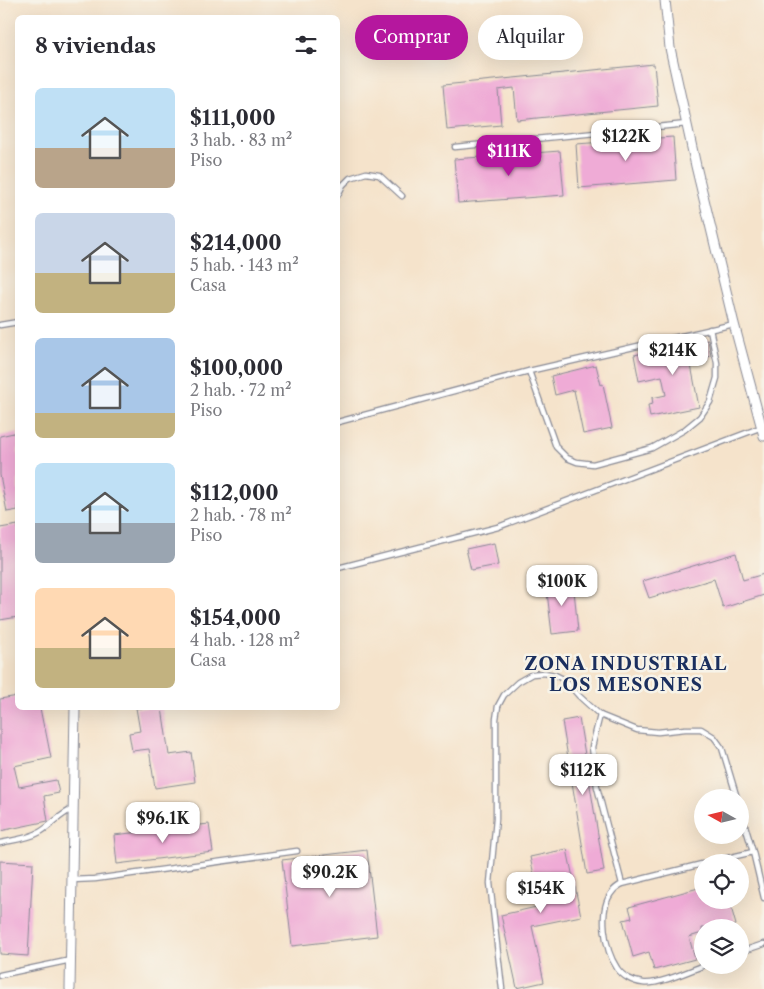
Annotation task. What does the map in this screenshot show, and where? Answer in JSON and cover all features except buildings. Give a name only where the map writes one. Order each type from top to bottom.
[{"type":"street","points":[[664,0],[670,48],[687,124],[734,324],[764,436]]},
{"type":"street","points":[[70,989],[75,710]]},
{"type":"lane","points":[[455,147],[687,124]]},
{"type":"lane","points":[[340,191],[350,178],[366,173],[378,175],[402,196]]},
{"type":"lane","points":[[0,325],[15,322]]},
{"type":"lane","points":[[340,421],[529,371],[734,324]]},
{"type":"lane","points":[[529,371],[556,447],[567,458],[593,464],[652,448],[684,430],[700,417],[710,402],[717,378],[717,363],[710,329]]},
{"type":"lane","points":[[340,567],[498,527],[762,427]]},
{"type":"lane","points":[[502,989],[490,883],[496,819],[496,719],[498,706],[504,695],[518,682],[532,674],[556,675],[565,680],[600,715],[638,730],[658,732],[701,729],[714,737],[722,748],[734,789]]},
{"type":"lane","points":[[600,715],[592,748],[597,787],[622,884]]},
{"type":"lane","points":[[0,843],[26,838],[38,833],[57,818],[73,809]]},
{"type":"lane","points":[[749,839],[764,898]]},
{"type":"lane","points":[[72,880],[95,879],[297,851]]},
{"type":"lane","points":[[744,854],[753,852]]},
{"type":"lane","points":[[694,866],[622,884],[613,891],[607,902],[604,915],[604,931],[617,969],[629,979],[644,983],[661,981],[694,969]]},
{"type":"lane","points":[[749,949],[764,944]]},
{"type":"lane","points":[[0,975],[71,960]]},
{"type":"district","name":"ZONA INDUSTRIAL LOS MESONES","points":[[626,674]]}]
